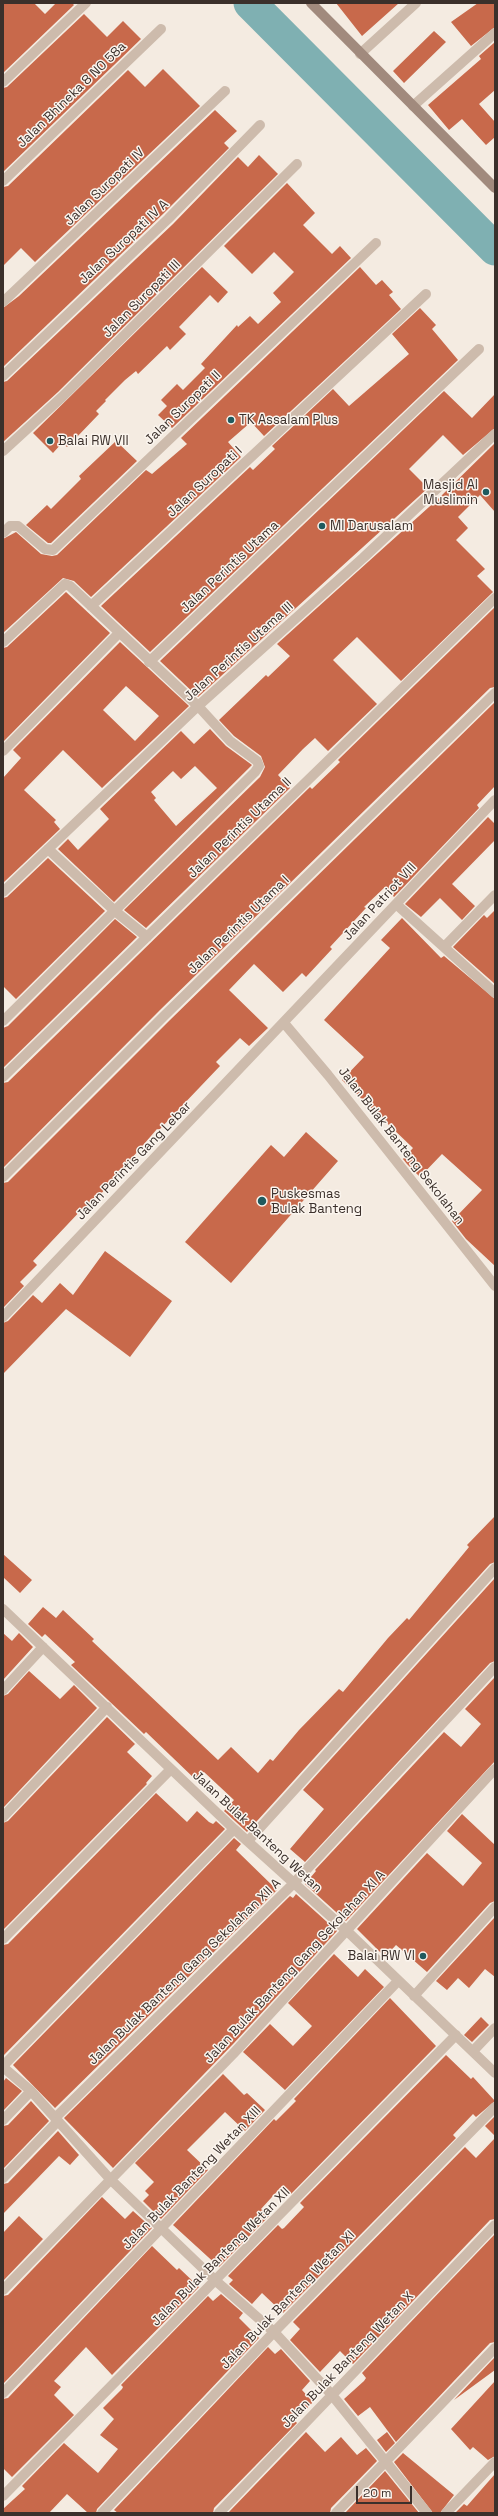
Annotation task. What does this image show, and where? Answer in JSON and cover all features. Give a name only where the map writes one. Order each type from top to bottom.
[{"type":"street","points":[[3,82],[86,3]]},
{"type":"street","points":[[311,3],[360,54],[495,188]]},
{"type":"street","points":[[360,54],[416,3]]},
{"type":"street","name":"Jalan Bhineka 8 NO 58a","points":[[3,181],[161,29]]},
{"type":"street","points":[[413,106],[495,33]]},
{"type":"street","name":"Jalan Suropati IV","points":[[3,302],[224,91]]},
{"type":"street","name":"Jalan Suropati IV A","points":[[3,376],[168,219],[260,125]]},
{"type":"street","name":"Jalan Suropati III","points":[[3,451],[67,392],[297,164]]},
{"type":"street","name":"Jalan Suropati II","points":[[3,533],[10,526],[18,526],[45,549],[53,550],[376,243]]},
{"type":"street","name":"Jalan Suropati I","points":[[91,606],[426,294]]},
{"type":"street","name":"Jalan Perintis Utama","points":[[148,662],[479,350]]},
{"type":"street","name":"Jalan Perintis Utama III","points":[[3,892],[198,706],[363,558],[495,434]]},
{"type":"street","points":[[3,642],[64,584],[70,586],[148,662],[198,706],[230,741],[256,761],[259,766],[255,772],[115,912],[3,1021]]},
{"type":"street","name":"Jalan Perintis Utama II","points":[[3,1077],[495,598]]},
{"type":"street","points":[[3,752],[119,633]]},
{"type":"street","name":"Jalan Perintis Utama I","points":[[3,1177],[165,1015],[495,693]]},
{"type":"street","name":"Jalan Patriot VIII","points":[[284,1023],[495,800]]},
{"type":"street","points":[[48,850],[115,912],[147,937]]},
{"type":"street","points":[[445,946],[495,895]]},
{"type":"street","points":[[396,904],[445,946],[495,993]]},
{"type":"street","name":"Jalan Bulak Banteng Sekolahan","points":[[284,1023],[328,1075],[495,1286]]},
{"type":"street","name":"Jalan Perintis Gang Lebar","points":[[3,1317],[284,1023]]},
{"type":"street","points":[[248,1841],[495,1568]]},
{"type":"street","name":"Jalan Bulak Banteng Wetan","points":[[3,1609],[234,1829],[293,1884],[347,1931],[414,1996],[474,2050],[495,2073]]},
{"type":"street","points":[[3,1690],[43,1647]]},
{"type":"street","name":"Jalan Bulak Banteng Gang Sekolahan XII A","points":[[3,2178],[56,2119],[293,1884],[495,1667]]},
{"type":"street","points":[[3,1817],[107,1707]]},
{"type":"street","points":[[3,1939],[171,1769]]},
{"type":"street","name":"Jalan Bulak Banteng Gang Sekolahan XI A","points":[[3,2290],[233,2054],[495,1769]]},
{"type":"street","points":[[234,1829],[3,2067],[31,2091],[110,2179],[216,2281],[274,2332],[332,2396],[427,2513]]},
{"type":"street","points":[[414,1996],[495,1907]]},
{"type":"street","name":"Jalan Bulak Banteng Wetan XIII","points":[[3,2393],[398,1981]]},
{"type":"street","points":[[474,2050],[495,2028]]},
{"type":"street","name":"Jalan Bulak Banteng Wetan XII","points":[[3,2496],[216,2281],[456,2035]]},
{"type":"street","points":[[3,2120],[31,2091]]},
{"type":"street","name":"Jalan Bulak Banteng Wetan XI","points":[[102,2513],[274,2332],[495,2107]]},
{"type":"street","name":"Jalan Bulak Banteng Wetan X","points":[[219,2513],[495,2225]]},
{"type":"street","points":[[336,2513],[495,2348]]},
{"type":"street","points":[[446,2513],[495,2462]]},
{"type":"building","points":[[3,3],[34,3],[45,14],[56,3],[72,3],[74,5],[3,73]]},
{"type":"building","points":[[336,3],[399,3],[362,36]]},
{"type":"building","points":[[478,3],[495,3],[495,27],[471,46],[451,22]]},
{"type":"building","points":[[84,14],[107,37],[123,21],[141,39],[3,172],[3,88],[7,87]]},
{"type":"building","points":[[434,31],[446,42],[404,83],[393,71]]},
{"type":"building","points":[[495,42],[495,90],[479,104],[495,122],[495,137],[486,145],[462,119],[449,130],[428,105],[481,59],[479,56]]},
{"type":"building","points":[[163,69],[200,106],[35,262],[21,248],[3,266],[3,187],[8,186],[128,70],[145,87]]},
{"type":"building","points":[[215,110],[237,131],[224,143],[229,148],[163,214],[3,367],[3,308],[19,296]]},
{"type":"building","points":[[259,155],[278,174],[58,392],[3,442],[3,382],[7,381],[173,224],[238,157],[248,167]]},
{"type":"building","points":[[287,183],[315,213],[303,225],[332,254],[340,246],[351,258],[172,428],[158,415],[167,406],[161,400],[177,384],[183,390],[205,368],[201,364],[237,325],[238,327],[250,316],[258,324],[281,302],[273,293],[294,272],[274,252],[252,274],[224,246]]},
{"type":"building","points":[[202,267],[228,292],[218,303],[210,295],[179,327],[186,334],[170,350],[167,346],[138,374],[136,371],[125,380],[105,400],[106,401],[96,411],[99,414],[75,439],[67,447],[62,443],[53,453],[33,433]]},
{"type":"building","points":[[360,267],[376,285],[382,280],[393,292],[389,295],[401,309],[264,436],[251,422],[228,442],[241,457],[91,597],[74,581],[63,578],[3,633],[3,539],[16,532],[41,554],[52,556],[57,555],[146,470],[152,474],[187,444],[181,438]]},
{"type":"building","points":[[420,308],[436,325],[432,329],[458,360],[150,652],[101,606],[250,467],[253,470],[275,449],[272,446],[333,389],[349,406],[409,354],[392,334]]},
{"type":"building","points":[[444,391],[472,418],[495,394],[495,428],[463,455],[443,435],[409,469],[428,488],[198,697],[160,661]]},
{"type":"building","points":[[116,441],[137,461],[51,543],[48,543],[26,525],[47,505],[51,509],[81,479],[79,476]]},
{"type":"building","points":[[495,443],[495,512],[480,495],[458,517],[468,528],[456,540],[485,569],[477,576],[493,592],[401,681],[357,637],[333,660],[377,704],[328,751],[315,738],[303,749],[278,775],[290,788],[146,928],[124,910],[260,777],[265,767],[261,756],[234,736],[219,720],[266,675],[268,677],[290,656],[277,644],[439,498]]},
{"type":"building","points":[[66,592],[110,633],[4,741],[3,648],[7,647]]},
{"type":"building","points":[[495,607],[495,687],[490,688],[160,1010],[3,1168],[3,1083],[8,1082],[310,787],[312,789],[340,762],[338,760]]},
{"type":"building","points":[[120,642],[189,706],[102,788],[63,750],[24,790],[56,820],[54,822],[60,829],[3,883],[3,778],[21,758],[13,750]],"holes":[[[126,686],[159,716],[135,741],[103,710]]]},
{"type":"building","points":[[495,702],[495,786],[477,805],[479,808],[394,897],[385,887],[364,907],[366,908],[330,947],[332,949],[306,977],[302,973],[283,992],[254,964],[229,990],[268,1028],[249,1046],[240,1038],[216,1062],[220,1066],[159,1130],[157,1129],[87,1210],[84,1207],[33,1261],[37,1265],[20,1282],[24,1286],[3,1308],[3,1183],[8,1182],[170,1020]]},
{"type":"building","points":[[210,729],[226,746],[252,765],[114,902],[58,849],[68,839],[78,850],[109,819],[100,809],[181,731],[194,744]],"holes":[[[195,766],[217,788],[176,826],[154,800],[156,798],[151,792],[173,771],[181,779]]]},
{"type":"building","points":[[488,817],[495,824],[495,840],[452,884],[475,906],[462,920],[440,898],[421,917],[405,904]]},
{"type":"building","points":[[48,858],[105,911],[16,999],[3,986],[3,898],[7,897]]},
{"type":"building","points":[[495,910],[495,984],[453,947],[484,915],[487,918]]},
{"type":"building","points":[[402,918],[441,958],[444,956],[495,999],[495,1266],[466,1239],[452,1221],[482,1190],[442,1154],[420,1177],[407,1164],[403,1159],[413,1148],[342,1080],[364,1057],[324,1020],[390,948],[381,940]]},
{"type":"building","points":[[115,919],[137,937],[3,1068],[3,1028],[8,1026]]},
{"type":"building","name":"Puskesmas Bulak Banteng","points":[[306,1132],[338,1161],[231,1283],[185,1242],[271,1145],[284,1157]]},
{"type":"building","points":[[105,1251],[172,1301],[130,1357],[66,1309],[3,1374],[3,1323],[8,1321],[33,1295],[42,1303],[60,1283],[73,1295]]},
{"type":"building","points":[[495,1516],[495,1562],[490,1564],[247,1832],[224,1811],[234,1800],[204,1772],[196,1780],[146,1732],[144,1734],[71,1665],[75,1662],[45,1634],[42,1637],[28,1624],[43,1607],[56,1618],[63,1610],[94,1639],[92,1641],[218,1760],[231,1747],[258,1773],[270,1759],[273,1761],[299,1730],[339,1689],[343,1692],[388,1638],[407,1618],[409,1620],[469,1547],[467,1545]]},
{"type":"building","points":[[3,1554],[32,1580],[20,1593],[3,1577]]},
{"type":"building","points":[[495,1578],[495,1661],[490,1663],[305,1862],[290,1849],[324,1809],[303,1790]]},
{"type":"building","points":[[3,1633],[12,1641],[19,1633],[33,1647],[3,1680]]},
{"type":"building","points":[[29,1671],[60,1699],[74,1685],[97,1708],[3,1808],[3,1696],[8,1694]]},
{"type":"building","points":[[495,1677],[495,1761],[346,1921],[305,1884],[316,1871],[315,1870],[444,1732],[461,1747],[481,1724],[465,1709]]},
{"type":"building","points":[[107,1717],[135,1744],[127,1752],[152,1776],[146,1783],[147,1784],[3,1930],[3,1823],[8,1821]]},
{"type":"building","points":[[156,1793],[187,1822],[197,1811],[209,1822],[213,1824],[216,1821],[225,1829],[4,2055],[3,1945],[8,1944]]},
{"type":"building","points":[[462,1814],[495,1845],[495,1901],[490,1903],[427,1972],[396,1945],[385,1957],[357,1929],[427,1853],[463,1886],[482,1863],[447,1831]]},
{"type":"building","points":[[234,1838],[241,1844],[236,1850],[277,1890],[55,2108],[13,2065]]},
{"type":"building","points":[[296,1894],[337,1931],[234,2043],[113,2168],[64,2118],[290,1896],[293,1898]]},
{"type":"building","points":[[495,1917],[495,1977],[485,1969],[469,1988],[458,1978],[447,1990],[436,1981]]},
{"type":"building","points":[[334,1954],[358,1977],[365,1969],[384,1987],[285,2090],[243,2052],[270,2024],[293,2046],[312,2026],[288,2003]]},
{"type":"building","points":[[390,1998],[436,2046],[291,2194],[282,2186],[261,2209],[269,2216],[219,2267],[173,2225],[274,2119],[276,2121],[296,2101],[294,2099]]},
{"type":"building","points":[[481,2017],[489,2025],[472,2042],[464,2035]]},
{"type":"building","points":[[446,2055],[471,2079],[473,2077],[495,2101],[476,2117],[473,2114],[453,2135],[456,2138],[283,2313],[262,2293],[252,2304],[229,2284],[233,2280],[228,2276],[278,2225],[282,2229],[284,2228],[304,2207],[300,2203]]},
{"type":"building","points":[[223,2074],[244,2095],[247,2093],[265,2110],[245,2131],[225,2112],[187,2150],[208,2170],[161,2219],[143,2201],[149,2195],[145,2191],[154,2182],[135,2163]]},
{"type":"building","points":[[6,2078],[22,2091],[3,2111],[3,2082]]},
{"type":"building","points":[[31,2101],[49,2121],[3,2169],[3,2126],[8,2125]]},
{"type":"building","points":[[495,2116],[495,2136],[485,2126]]},
{"type":"building","points":[[58,2131],[79,2155],[70,2165],[59,2156],[3,2214],[3,2184],[8,2183]]},
{"type":"building","points":[[495,2138],[495,2219],[490,2220],[353,2364],[340,2351],[320,2372],[290,2340],[300,2329],[293,2322],[465,2147],[476,2158]]},
{"type":"building","points":[[102,2197],[125,2219],[133,2211],[152,2228],[3,2384],[3,2296],[8,2295]]},
{"type":"building","points":[[19,2216],[43,2239],[3,2281],[3,2233]]},
{"type":"building","points":[[495,2234],[495,2342],[490,2343],[396,2442],[370,2407],[358,2416],[344,2399],[364,2381],[366,2378],[362,2373]]},
{"type":"building","points":[[152,2246],[177,2270],[179,2268],[199,2287],[112,2375],[86,2347],[54,2381],[61,2387],[54,2395],[74,2415],[12,2477],[3,2468],[3,2399],[8,2398]]},
{"type":"building","points":[[221,2294],[243,2313],[239,2318],[259,2338],[97,2509],[96,2513],[88,2513],[67,2494],[49,2513],[3,2513],[3,2509],[25,2489],[22,2486],[64,2443],[98,2473],[118,2449],[100,2435],[114,2419],[103,2408],[122,2389],[123,2387],[121,2385],[208,2296],[213,2301]]},
{"type":"building","points":[[268,2347],[275,2354],[281,2349],[310,2381],[302,2390],[313,2402],[295,2421],[297,2423],[214,2508],[213,2513],[118,2513],[114,2510]]},
{"type":"building","points":[[495,2357],[495,2370],[454,2400]]},
{"type":"building","points":[[495,2381],[495,2456],[488,2460],[473,2447],[470,2450],[451,2429]]},
{"type":"building","points":[[306,2432],[325,2452],[341,2437],[357,2455],[366,2448],[377,2461],[331,2508],[330,2513],[228,2513]]},
{"type":"building","points":[[387,2432],[395,2443],[386,2452],[377,2440]]},
{"type":"building","points":[[403,2453],[454,2495],[440,2513],[433,2513],[394,2462]]},
{"type":"building","points":[[385,2471],[419,2513],[345,2513]]},
{"type":"building","points":[[495,2474],[495,2513],[455,2513],[464,2504],[467,2506]]},
{"type":"waterway","points":[[250,3],[495,249]]},
{"type":"place","name":"TK Assalam Plus","points":[[231,420]]},
{"type":"place","name":"Balai RW VII","points":[[50,441]]},
{"type":"place","name":"Masjid Al Muslimin","points":[[486,492]]},
{"type":"place","name":"MI Darusalam","points":[[322,526]]},
{"type":"place","name":"Puskesmas Bulak Banteng","points":[[262,1201]]},
{"type":"place","name":"Balai RW VI","points":[[423,1956]]}]
